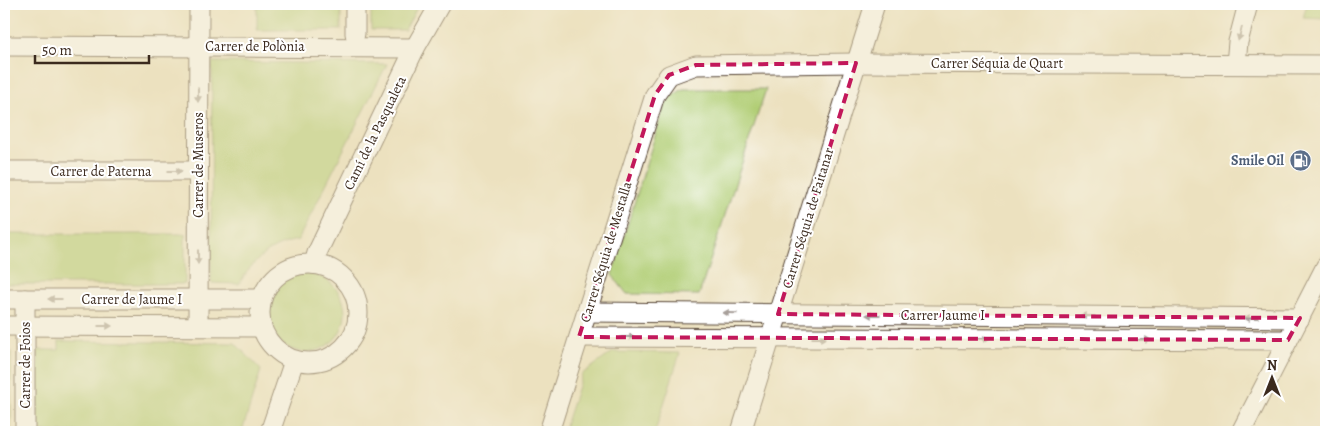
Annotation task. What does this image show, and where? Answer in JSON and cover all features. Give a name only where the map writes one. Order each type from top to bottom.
[{"type":"street","name":"Carrer de Museros","points":[[198,326],[199,4]]},
{"type":"street","points":[[355,4],[355,34]]},
{"type":"street","name":"Camí de la Pasqualeta","points":[[314,264],[317,253],[415,48],[440,4]]},
{"type":"street","name":"Carrer Séquia de Faitanar","points":[[741,432],[875,4]]},
{"type":"street","points":[[1236,64],[1238,42],[1248,4]]},
{"type":"street","name":"Carrer de Polònia","points":[[4,46],[415,48]]},
{"type":"street","name":"Carrer Séquia de Quart","points":[[669,75],[696,65],[856,63],[1326,65]]},
{"type":"street","name":"Carrer Séquia de Mestalla","points":[[549,432],[655,95],[669,75]]},
{"type":"street","name":"Carrer de Paterna","points":[[4,171],[198,171]]},
{"type":"street","points":[[314,264],[330,268],[349,285],[354,292],[358,307],[358,324],[351,339],[340,352],[326,360],[310,363],[294,361],[279,353],[268,341],[261,327],[259,313],[261,299],[269,284],[281,272],[297,265],[314,264]]},
{"type":"street","points":[[1241,432],[1326,266]]},
{"type":"street","name":"Carrer de Jaume I","points":[[4,298],[261,299]]},
{"type":"street","name":"Carrer de Foios","points":[[25,298],[25,432]]},
{"type":"street","name":"Carrer Jaume I","points":[[587,312],[1300,318]]},
{"type":"street","name":"Carrer de Jaume I","points":[[4,326],[261,327]]},
{"type":"street","name":"Carrer Jaume I","points":[[579,337],[1288,340]]},
{"type":"street","points":[[270,432],[294,361]]},
{"type":"highlighted area","points":[[856,63],[778,314],[1300,318],[1288,340],[579,337],[655,95],[669,75],[696,65]]},
{"type":"green space","points":[[257,4],[341,4],[341,30],[257,30]]},
{"type":"green space","points":[[371,4],[419,4],[405,30],[371,30]]},
{"type":"green space","points":[[1307,4],[1326,4],[1326,19],[1303,18]]},
{"type":"green space","points":[[212,62],[387,64],[298,240],[288,242],[264,255],[250,268],[239,284],[211,283]]},
{"type":"green space","points":[[683,89],[766,89],[699,295],[627,294],[612,275],[666,100]]},
{"type":"green space","points":[[5,234],[185,234],[185,284],[5,284]]},
{"type":"green space","points":[[306,274],[321,277],[333,286],[342,298],[345,313],[342,328],[333,340],[321,349],[306,352],[291,349],[279,340],[270,328],[267,313],[270,298],[279,286],[291,277]]},
{"type":"green space","points":[[59,341],[235,343],[261,370],[242,432],[38,432],[38,350],[59,350]]},
{"type":"green space","points":[[4,352],[11,352],[11,432],[4,432]]},
{"type":"green space","points":[[613,352],[680,353],[655,432],[563,432],[582,374]]},
{"type":"place","name":"Smile Oil","points":[[1300,160]]}]
